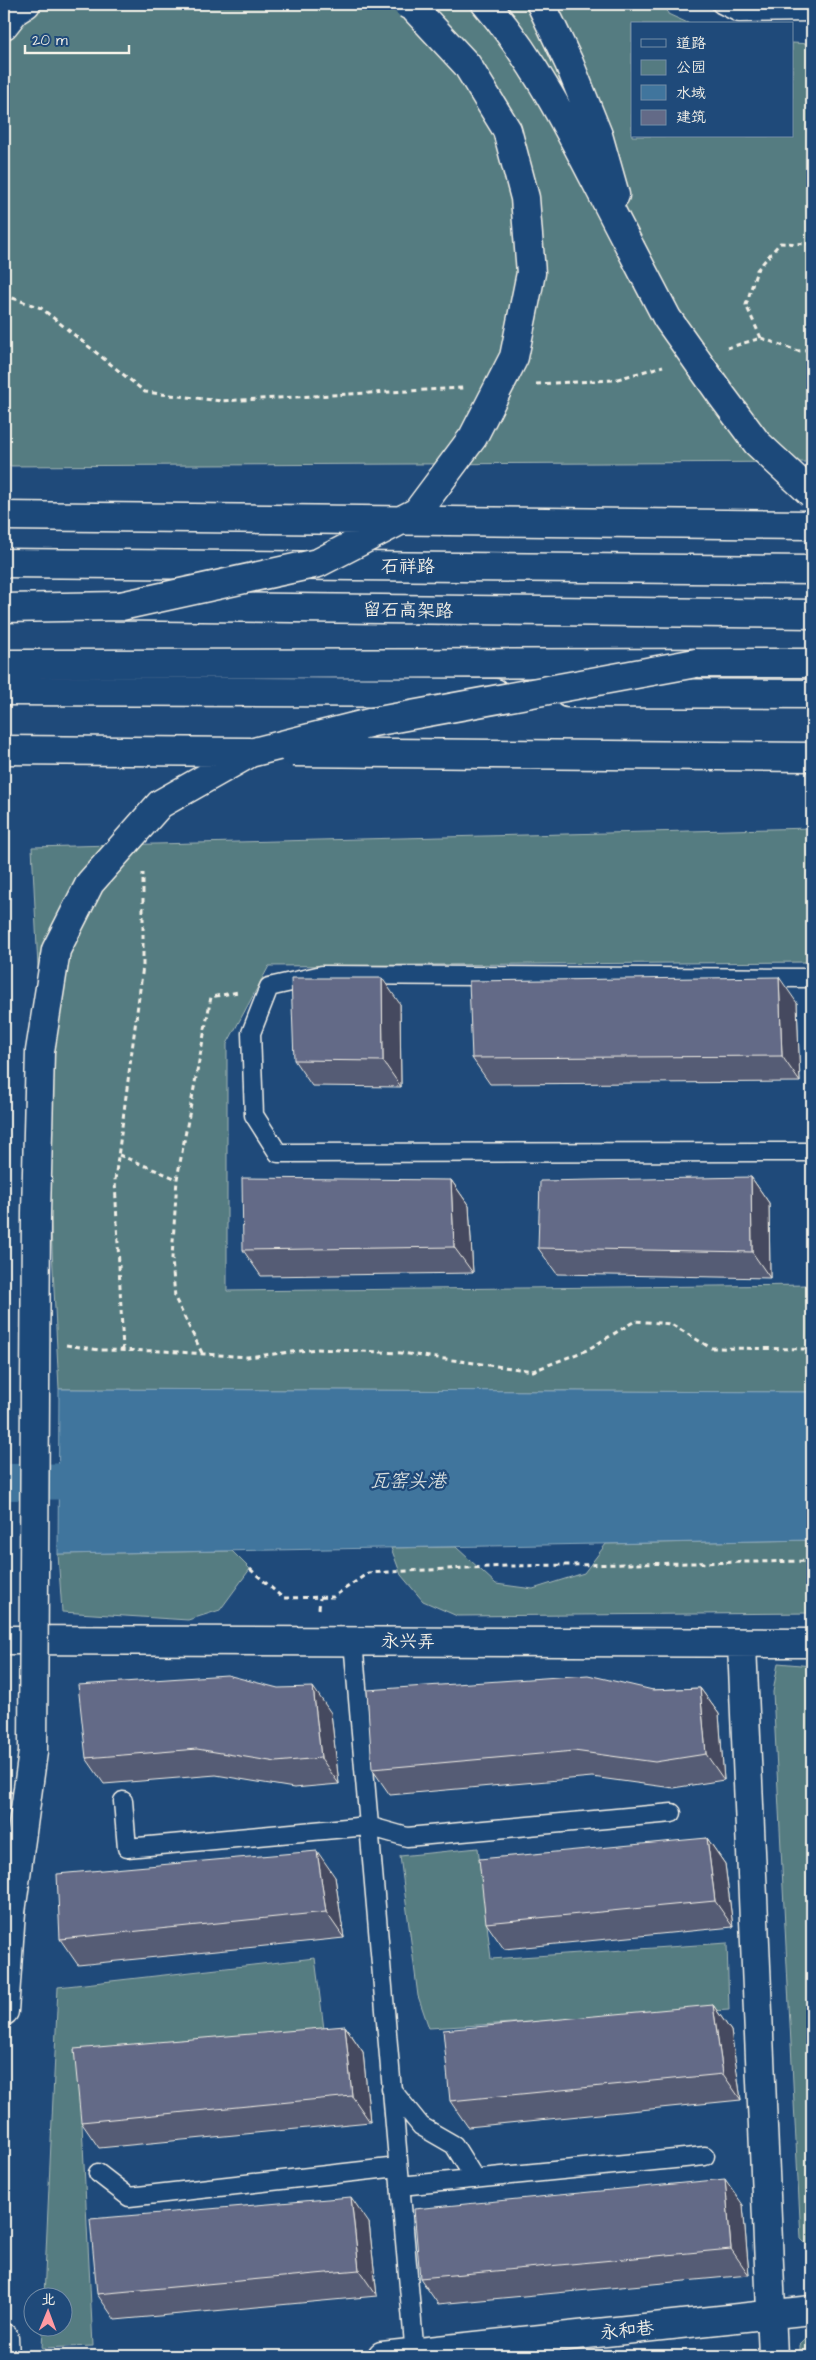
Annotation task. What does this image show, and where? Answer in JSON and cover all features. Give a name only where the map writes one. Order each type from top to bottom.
[{"type":"main road","points":[[4,25],[15,12],[26,4]]},
{"type":"main road","points":[[121,606],[318,563],[417,512],[473,437],[514,356],[530,273],[525,198],[507,130],[467,65],[414,8],[407,4]]},
{"type":"main road","points":[[486,4],[510,32],[545,89],[667,318],[757,443],[812,494]]},
{"type":"main road","points":[[541,4],[569,63],[598,135],[630,247]]},
{"type":"main road","points":[[4,516],[812,525]]},
{"type":"main road","name":"石祥路","points":[[4,563],[812,570]]},
{"type":"main road","name":"留石高架路","points":[[4,608],[121,606],[812,614]]},
{"type":"main road","points":[[4,2011],[12,1912],[33,1752],[36,1223],[40,1051],[56,950],[90,883],[160,804],[250,753],[373,722],[696,663]]},
{"type":"main road","points":[[4,664],[812,663]]},
{"type":"main road","points":[[4,691],[812,694]]},
{"type":"main road","points":[[4,750],[812,756]]},
{"type":"main road","name":"永兴弄","points":[[4,1640],[742,1645],[812,1643]]},
{"type":"main road","points":[[742,1645],[773,2356]]},
{"type":"main road","points":[[4,1805],[12,1912]]},
{"type":"main road","name":"永和巷","points":[[382,2356],[415,2354],[812,2310]]},
{"type":"main road","points":[[4,2338],[5,2356]]},
{"type":"lane","points":[[721,4],[739,13],[812,12]]},
{"type":"lane","points":[[812,978],[322,975],[269,987],[250,1033],[254,1115],[278,1153],[812,1152]]},
{"type":"lane","points":[[352,1641],[415,2354]]},
{"type":"lane","points":[[123,1801],[127,1848],[368,1826],[407,1837],[672,1813]]},
{"type":"lane","points":[[391,2088],[421,2126],[454,2145],[475,2179]]},
{"type":"lane","points":[[400,2186],[705,2156]]},
{"type":"lane","points":[[98,2173],[129,2197],[398,2167]]},
{"type":"path","points":[[761,338],[746,305],[757,270],[780,244],[812,244]]},
{"type":"path","points":[[4,296],[42,308],[145,392],[220,401],[467,388]]},
{"type":"path","points":[[724,348],[761,338],[798,351],[812,349]]},
{"type":"path","points":[[526,385],[614,380],[669,364]]},
{"type":"path","points":[[123,1351],[115,1180],[143,966],[142,868]]},
{"type":"path","points":[[202,1354],[175,1298],[172,1258],[177,1179],[211,997],[269,987]]},
{"type":"path","points":[[119,1155],[177,1179]]},
{"type":"path","points":[[61,1344],[100,1350],[247,1357],[318,1350],[401,1353],[533,1370],[587,1350],[635,1321],[671,1324],[712,1348],[812,1350]]},
{"type":"path","points":[[250,1569],[283,1598],[320,1598],[333,1597],[368,1573],[508,1566],[812,1561]]},
{"type":"green space","points":[[4,4],[666,4],[668,14],[686,22],[631,22],[631,138],[794,138],[794,43],[812,44],[812,462],[4,466]]},
{"type":"green space","points":[[812,828],[812,962],[269,966],[227,1044],[227,1291],[812,1285],[812,1392],[59,1389],[32,847]]},
{"type":"green space","points":[[812,1540],[812,1613],[457,1616],[423,1601],[401,1575],[391,1548],[456,1547],[496,1584],[533,1589],[584,1573],[606,1544]]},
{"type":"green space","points":[[232,1551],[250,1569],[220,1610],[188,1620],[62,1612],[58,1554]]},
{"type":"green space","points":[[778,1663],[812,1666],[812,2250],[801,2239],[773,1692]]},
{"type":"green space","points":[[478,1848],[491,1959],[727,1943],[729,2010],[429,2028],[418,1996],[400,1856]]},
{"type":"green space","points":[[315,1958],[325,2037],[79,2063],[93,2346],[42,2348],[42,2338],[72,2338],[72,2288],[44,2288],[58,1987]]},
{"type":"green space","points":[[812,2333],[812,2356],[800,2356],[800,2345]]},
{"type":"water","points":[[59,1389],[812,1392],[812,1540],[58,1554]]},
{"type":"building","points":[[779,977],[782,1056],[472,1058],[469,981]]},
{"type":"building","points":[[291,978],[382,978],[383,1061],[294,1060]]},
{"type":"building","points":[[751,1177],[752,1252],[538,1248],[540,1181]]},
{"type":"building","points":[[242,1178],[451,1180],[454,1247],[243,1250]]},
{"type":"building","points":[[227,1675],[278,1688],[313,1687],[321,1758],[276,1762],[197,1749],[86,1758],[78,1685]]},
{"type":"building","points":[[588,1675],[653,1690],[700,1688],[706,1754],[655,1762],[574,1751],[372,1769],[367,1690]]},
{"type":"building","points":[[707,1838],[715,1901],[486,1923],[479,1859]]},
{"type":"building","points":[[317,1851],[326,1912],[60,1939],[57,1874]]},
{"type":"building","points":[[713,2005],[723,2074],[450,2101],[443,2030]]},
{"type":"building","points":[[345,2026],[352,2096],[81,2122],[74,2049]]},
{"type":"building","points":[[725,2179],[731,2249],[420,2278],[414,2209]]},
{"type":"building","points":[[351,2197],[359,2270],[97,2294],[90,2219]]},
{"type":"waterway","name":"瓦窑头港","points":[[4,1482],[107,1481]]}]
